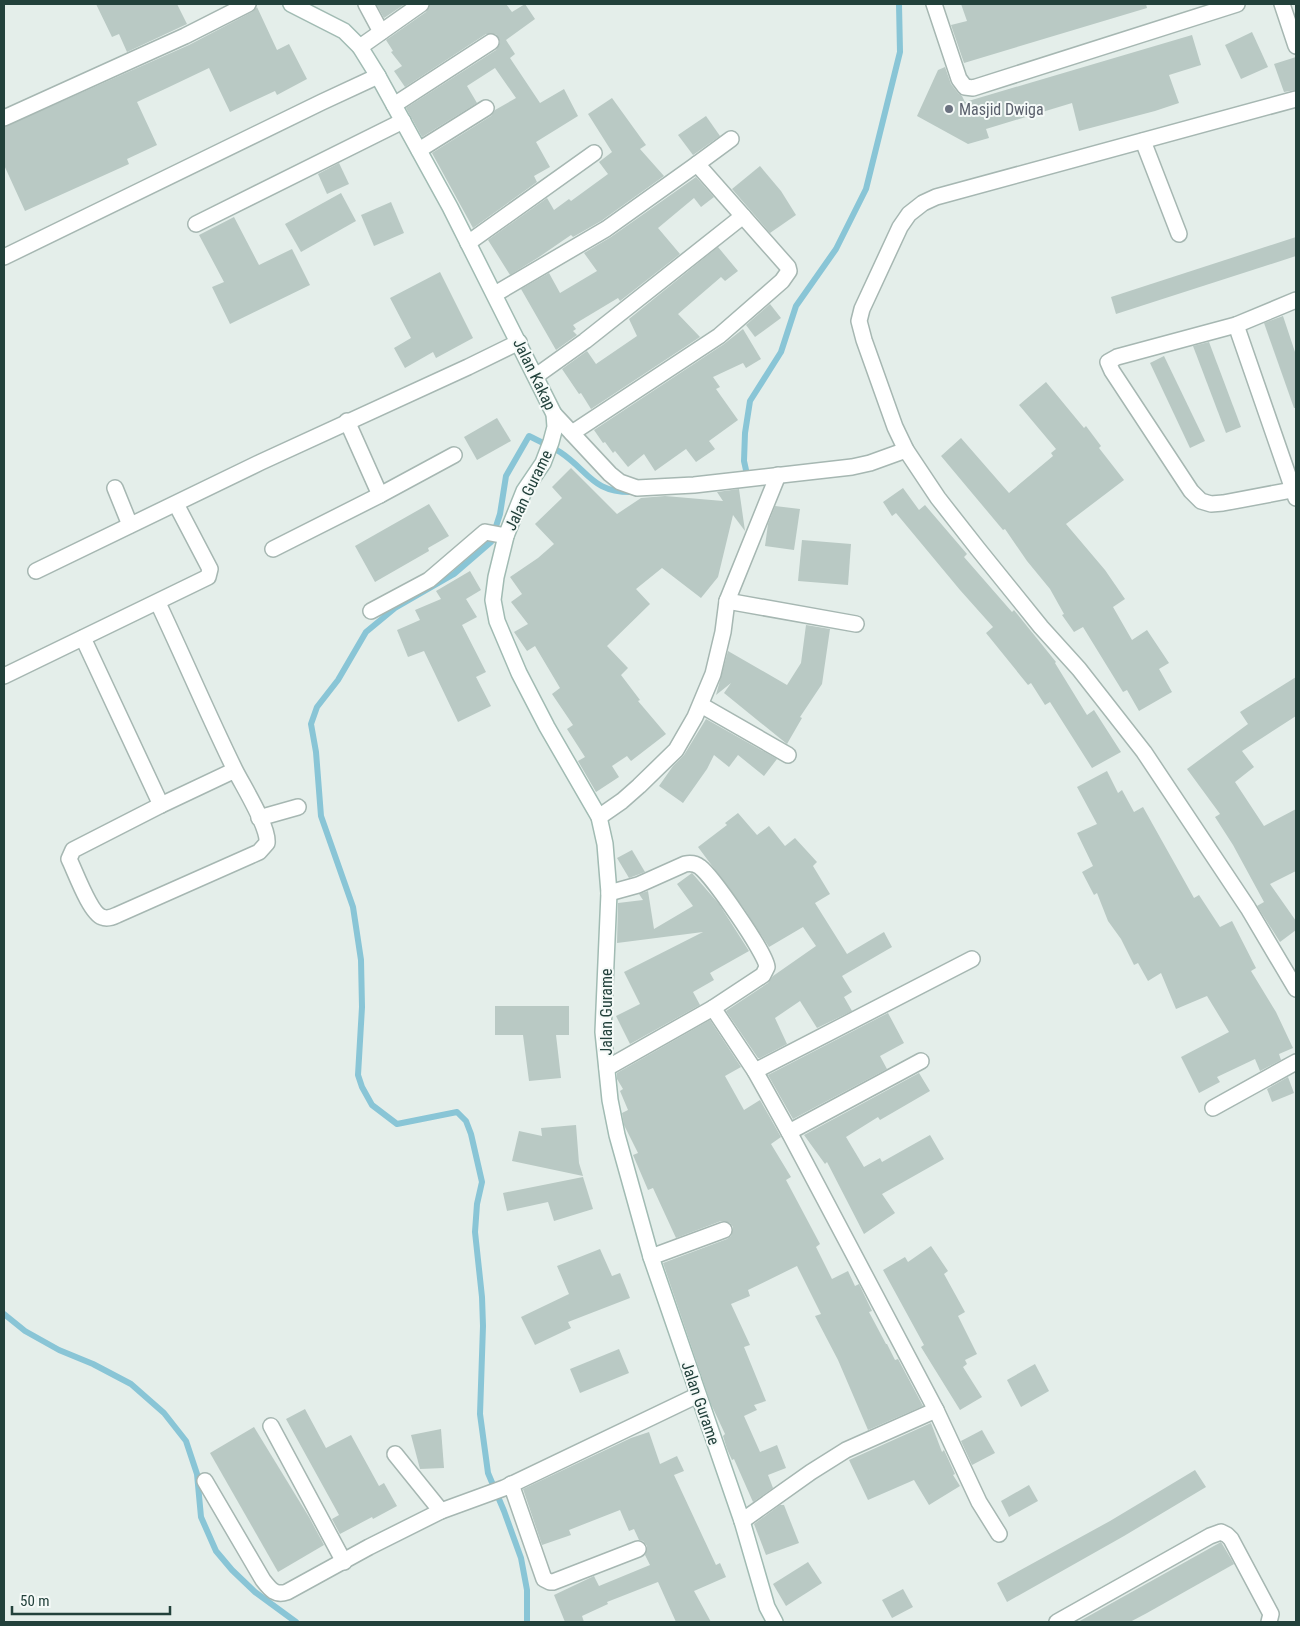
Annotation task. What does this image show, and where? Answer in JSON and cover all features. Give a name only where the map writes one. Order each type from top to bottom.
[{"type":"street","points":[[4,118],[185,36],[248,4]]},
{"type":"street","name":"Jalan Kakap","points":[[291,4],[344,31],[360,47],[419,150],[495,294],[554,414],[620,482],[637,488],[694,485],[757,478],[852,467],[870,463],[906,450]]},
{"type":"street","points":[[366,4],[381,32]]},
{"type":"street","points":[[360,47],[421,4]]},
{"type":"street","points":[[934,4],[960,79],[965,87],[973,88],[1237,4]]},
{"type":"street","points":[[1282,4],[1296,46]]},
{"type":"street","points":[[394,105],[491,42]]},
{"type":"street","points":[[4,257],[378,76]]},
{"type":"street","points":[[1296,99],[936,197],[923,203],[909,214],[900,226],[862,309],[859,321],[895,427],[906,450],[938,498],[972,542],[1041,627],[1079,669],[1144,752],[1248,908],[1296,989]]},
{"type":"street","points":[[419,150],[486,108]]},
{"type":"street","points":[[196,224],[403,121]]},
{"type":"street","points":[[495,294],[606,229],[731,138]]},
{"type":"street","points":[[1143,142],[1179,234]]},
{"type":"street","points":[[468,243],[594,153]]},
{"type":"street","points":[[572,433],[719,336],[764,299],[788,274],[788,267],[697,164]]},
{"type":"street","points":[[536,376],[586,341],[743,216]]},
{"type":"street","points":[[1236,325],[1294,495],[1211,504],[1201,501],[1183,481],[1108,362],[1117,356],[1236,325],[1296,300]]},
{"type":"street","points":[[36,571],[347,421],[519,342]]},
{"type":"street","name":"Jalan Gurame","points":[[554,414],[555,427],[552,442],[543,463],[497,534],[496,577],[493,600],[497,621],[519,673],[547,727],[599,817],[605,844],[609,893],[603,1032],[617,1135],[652,1257],[742,1521],[767,1606],[775,1622]]},
{"type":"street","points":[[347,421],[380,495]]},
{"type":"street","points":[[273,549],[454,455]]},
{"type":"street","points":[[599,817],[622,801],[676,750],[701,705],[713,674],[718,654],[727,601],[778,475]]},
{"type":"street","points":[[114,488],[130,525]]},
{"type":"street","points":[[4,676],[158,603],[206,578],[210,572],[176,504]]},
{"type":"street","points":[[371,611],[429,580],[468,546],[497,534]]},
{"type":"street","points":[[727,601],[856,624]]},
{"type":"street","points":[[158,603],[268,837],[267,843],[262,850],[118,915],[107,918],[100,916],[92,906],[69,859],[78,846],[235,770]]},
{"type":"street","points":[[83,638],[161,805]]},
{"type":"street","points":[[701,705],[788,755]]},
{"type":"street","points":[[259,818],[298,807]]},
{"type":"street","points":[[607,1068],[713,1008],[762,975],[767,967],[766,959],[716,885],[702,868],[694,864],[685,864],[638,885],[609,893]]},
{"type":"street","points":[[755,1071],[972,959]]},
{"type":"street","points":[[713,1008],[755,1071],[789,1132],[936,1410],[980,1502],[999,1534]]},
{"type":"street","points":[[789,1132],[921,1061]]},
{"type":"street","points":[[1213,1108],[1296,1062]]},
{"type":"street","points":[[652,1257],[724,1230]]},
{"type":"street","points":[[205,1480],[263,1580],[276,1594],[287,1592],[369,1547],[441,1511],[508,1486],[698,1395]]},
{"type":"street","points":[[742,1521],[811,1472],[846,1450],[936,1410]]},
{"type":"street","points":[[271,1426],[344,1562]]},
{"type":"street","points":[[395,1454],[441,1511]]},
{"type":"street","points":[[508,1486],[544,1579],[548,1581],[554,1582],[638,1548]]},
{"type":"street","points":[[1056,1622],[1210,1536],[1221,1532],[1229,1536],[1236,1548],[1271,1614],[1269,1622]]},
{"type":"building","points":[[96,4],[177,4],[187,24],[127,52],[119,34],[112,37]]},
{"type":"building","points":[[376,4],[405,4],[384,18]]},
{"type":"building","points":[[430,4],[506,4],[512,12],[525,4],[535,19],[506,40],[515,54],[510,58],[540,103],[564,89],[578,116],[536,142],[550,167],[534,176],[537,182],[473,228],[432,153],[516,98],[495,68],[467,86],[477,103],[422,137],[406,108],[496,50],[500,42],[496,34],[486,34],[405,87],[394,71],[402,66],[391,52],[393,51],[386,40],[426,12]]},
{"type":"building","points":[[961,4],[1146,4],[1147,8],[964,63],[951,25],[967,21]]},
{"type":"building","points":[[257,7],[277,50],[289,44],[307,79],[277,95],[275,91],[230,112],[209,68],[137,102],[157,145],[127,159],[129,164],[25,211],[4,165],[4,127],[189,45],[252,12]]},
{"type":"building","points":[[1252,32],[1268,67],[1241,79],[1225,45]]},
{"type":"building","points":[[1192,35],[1201,65],[1169,75],[1179,103],[1155,111],[1079,131],[1072,103],[986,129],[989,138],[968,144],[917,116],[938,70],[945,67],[951,84],[965,102]]},
{"type":"building","points":[[1296,57],[1296,90],[1284,92],[1274,64]]},
{"type":"building","points":[[612,98],[646,145],[640,149],[664,176],[601,221],[573,237],[571,235],[510,275],[488,240],[547,198],[554,210],[569,199],[571,201],[608,174],[599,162],[612,152],[588,114]]},
{"type":"building","points":[[706,116],[720,136],[693,155],[678,135]]},
{"type":"building","points":[[339,163],[349,184],[327,194],[318,174]]},
{"type":"building","points":[[760,166],[781,191],[796,215],[770,233],[732,189]]},
{"type":"building","points":[[696,177],[714,197],[701,207],[694,198],[658,228],[680,254],[620,301],[618,298],[573,325],[576,329],[573,331],[577,335],[556,350],[521,289],[549,273],[560,293],[597,271],[584,253],[611,237]]},
{"type":"building","points":[[341,193],[356,221],[301,252],[285,224]]},
{"type":"building","points":[[391,202],[404,233],[374,246],[361,215]]},
{"type":"building","points":[[234,217],[259,265],[292,249],[310,285],[230,324],[212,287],[224,282],[199,235]]},
{"type":"building","points":[[1296,237],[1296,256],[1116,314],[1111,297]]},
{"type":"building","points":[[718,247],[738,271],[725,281],[721,277],[678,314],[700,337],[591,409],[562,369],[587,351],[596,364],[637,336],[629,319]]},
{"type":"building","points":[[440,272],[473,338],[436,358],[433,352],[405,368],[394,348],[411,338],[390,298]]},
{"type":"building","points":[[770,304],[781,318],[755,337],[746,325]]},
{"type":"building","points":[[1283,316],[1296,355],[1296,408],[1294,408],[1264,323]]},
{"type":"building","points":[[743,329],[761,359],[746,368],[743,363],[713,377],[720,387],[716,389],[738,420],[709,441],[715,449],[696,462],[686,449],[655,471],[644,454],[628,467],[615,451],[613,453],[605,442],[603,443],[594,430],[724,344]]},
{"type":"building","points":[[1209,342],[1241,427],[1226,433],[1193,346]]},
{"type":"building","points":[[1164,356],[1205,441],[1190,448],[1150,363]]},
{"type":"building","points":[[1046,382],[1084,428],[1086,426],[1101,446],[1099,448],[1124,480],[1066,524],[1105,570],[1125,599],[1113,607],[1132,640],[1147,630],[1169,663],[1159,669],[1172,692],[1139,711],[1127,690],[1123,692],[1083,627],[1074,632],[1062,615],[1064,614],[1050,589],[1027,561],[1005,529],[1003,530],[941,456],[961,438],[1009,493],[1053,456],[1051,453],[1056,449],[1019,405]]},
{"type":"building","points":[[497,418],[511,441],[477,460],[464,437]]},
{"type":"building","points":[[571,468],[617,514],[641,498],[665,496],[723,501],[717,492],[739,489],[745,531],[733,515],[718,577],[701,598],[662,568],[636,589],[650,604],[607,646],[628,668],[621,675],[640,700],[638,701],[666,734],[631,761],[627,756],[612,766],[619,777],[596,792],[578,761],[585,757],[567,729],[573,725],[552,694],[560,688],[535,646],[527,651],[514,632],[528,624],[511,602],[522,594],[510,577],[538,558],[554,544],[535,524],[562,498],[552,487]]},
{"type":"building","points":[[903,488],[919,510],[925,505],[967,554],[964,557],[1012,612],[1014,610],[1056,662],[1087,715],[1094,710],[1121,752],[1092,768],[1050,702],[1045,705],[1031,683],[1028,685],[986,633],[993,627],[896,513],[892,516],[883,502]]},
{"type":"building","points":[[429,504],[449,536],[428,548],[429,551],[375,582],[355,546]]},
{"type":"building","points":[[775,506],[800,509],[794,550],[765,546],[768,524]]},
{"type":"building","points":[[802,540],[851,544],[848,585],[798,581]]},
{"type":"building","points":[[470,571],[481,590],[466,599],[477,617],[462,625],[486,672],[476,677],[491,706],[458,722],[424,651],[408,657],[397,630],[420,620],[415,610],[441,599],[436,591]]},
{"type":"building","points":[[806,625],[830,629],[822,684],[800,717],[802,718],[787,744],[724,693],[731,683],[716,695],[728,651],[787,685],[801,663]]},
{"type":"building","points":[[1296,677],[1296,716],[1242,751],[1254,767],[1235,782],[1264,826],[1296,809],[1296,871],[1270,884],[1296,921],[1296,930],[1280,942],[1257,906],[1264,902],[1233,845],[1215,817],[1220,814],[1187,769],[1248,724],[1240,712]]},
{"type":"building","points":[[706,719],[777,759],[764,776],[738,755],[729,767],[714,755],[707,769],[683,803],[659,786],[673,766],[684,755]]},
{"type":"building","points":[[1107,771],[1118,793],[1122,790],[1134,812],[1143,807],[1194,898],[1199,895],[1220,927],[1232,921],[1256,968],[1251,971],[1276,1012],[1293,1048],[1279,1054],[1281,1060],[1260,1071],[1255,1059],[1217,1077],[1220,1082],[1199,1093],[1181,1057],[1229,1032],[1207,996],[1176,1009],[1161,973],[1148,981],[1138,963],[1134,965],[1121,939],[1108,921],[1097,893],[1094,895],[1082,872],[1093,866],[1077,833],[1097,824],[1077,787]]},
{"type":"building","points":[[738,813],[757,835],[769,826],[785,846],[795,838],[817,862],[813,866],[830,894],[815,903],[847,954],[884,932],[892,947],[842,976],[852,992],[844,997],[852,1011],[817,1028],[800,1001],[775,1018],[787,1044],[760,1058],[758,1058],[726,1011],[768,983],[773,976],[816,946],[803,927],[769,947],[745,910],[698,847],[727,825],[725,823]]},
{"type":"building","points":[[632,850],[645,872],[629,878],[617,858]]},
{"type":"building","points":[[692,873],[719,904],[749,951],[710,973],[714,980],[693,992],[700,1005],[630,1044],[616,1016],[640,1004],[624,972],[703,932],[617,943],[618,903],[643,900],[639,894],[648,891],[654,929],[693,906],[677,884]]},
{"type":"building","points":[[495,1006],[569,1006],[569,1035],[556,1035],[561,1078],[529,1081],[523,1035],[495,1035]]},
{"type":"building","points":[[888,1013],[904,1043],[880,1056],[887,1069],[793,1119],[768,1075]]},
{"type":"building","points":[[710,1020],[741,1067],[725,1076],[744,1110],[760,1100],[781,1137],[771,1144],[791,1177],[786,1180],[820,1244],[816,1247],[832,1279],[848,1271],[855,1286],[859,1284],[872,1311],[869,1312],[895,1360],[898,1359],[923,1406],[868,1430],[838,1360],[815,1316],[821,1314],[797,1266],[748,1290],[750,1296],[731,1304],[750,1345],[744,1347],[766,1401],[754,1405],[757,1410],[744,1416],[760,1452],[777,1445],[786,1468],[768,1475],[773,1488],[753,1502],[734,1459],[732,1460],[727,1449],[723,1436],[725,1434],[711,1404],[663,1263],[727,1239],[731,1236],[733,1227],[730,1223],[721,1221],[676,1238],[653,1188],[648,1190],[633,1155],[638,1153],[624,1125],[622,1113],[628,1110],[620,1091],[623,1089],[617,1079],[617,1073]]},
{"type":"building","points":[[919,1073],[930,1091],[880,1120],[878,1117],[846,1137],[864,1167],[880,1158],[882,1162],[930,1135],[944,1159],[882,1194],[895,1213],[864,1234],[827,1162],[825,1164],[804,1135]]},
{"type":"building","points":[[1288,1077],[1294,1093],[1272,1102],[1267,1089]]},
{"type":"building","points":[[576,1125],[579,1163],[583,1176],[512,1161],[519,1131],[542,1136],[541,1128]]},
{"type":"building","points":[[583,1177],[593,1209],[554,1221],[548,1202],[507,1211],[503,1193]]},
{"type":"building","points":[[931,1246],[948,1271],[944,1274],[965,1312],[958,1316],[977,1354],[965,1360],[967,1364],[963,1367],[982,1397],[960,1410],[921,1347],[924,1345],[883,1270],[905,1257],[908,1262]]},
{"type":"building","points":[[600,1249],[612,1276],[620,1273],[630,1298],[568,1322],[571,1328],[535,1345],[521,1317],[569,1294],[557,1266]]},
{"type":"building","points":[[619,1349],[629,1373],[580,1393],[570,1369]]},
{"type":"building","points":[[1035,1364],[1049,1391],[1021,1407],[1007,1380]]},
{"type":"building","points":[[305,1409],[326,1448],[351,1435],[379,1486],[384,1483],[397,1506],[340,1534],[332,1519],[339,1515],[286,1419]]},
{"type":"building","points":[[931,1423],[942,1452],[944,1450],[955,1474],[953,1475],[960,1486],[929,1505],[914,1480],[868,1500],[849,1460]]},
{"type":"building","points":[[254,1427],[324,1545],[278,1572],[210,1453]]},
{"type":"building","points":[[441,1429],[444,1468],[420,1469],[411,1435]]},
{"type":"building","points":[[982,1430],[995,1453],[972,1465],[961,1441]]},
{"type":"building","points":[[649,1432],[660,1464],[677,1456],[684,1471],[674,1475],[716,1565],[720,1563],[726,1577],[694,1591],[711,1622],[676,1622],[658,1582],[607,1602],[608,1604],[582,1616],[584,1622],[565,1622],[554,1595],[594,1576],[599,1586],[650,1565],[645,1555],[647,1546],[643,1541],[639,1540],[634,1529],[629,1531],[620,1510],[569,1530],[571,1535],[542,1545],[523,1489],[631,1438]]},
{"type":"building","points":[[1195,1470],[1206,1487],[1007,1602],[997,1583],[1110,1521]]},
{"type":"building","points":[[1029,1485],[1038,1501],[1009,1517],[1001,1501]]},
{"type":"building","points":[[780,1505],[784,1505],[799,1543],[766,1555],[754,1524]]},
{"type":"building","points":[[1221,1542],[1234,1564],[1147,1613],[1130,1622],[1078,1622]]},
{"type":"building","points":[[808,1562],[822,1583],[786,1606],[773,1584]]},
{"type":"building","points":[[903,1589],[913,1607],[892,1618],[882,1600]]},
{"type":"waterway","points":[[748,479],[744,461],[745,433],[750,401],[781,352],[796,306],[836,249],[866,189],[900,52],[899,4]]},
{"type":"waterway","points":[[527,1622],[527,1590],[521,1558],[488,1473],[480,1414],[483,1326],[475,1232],[477,1204],[482,1182],[471,1134],[466,1121],[457,1112],[397,1124],[372,1105],[362,1087],[358,1075],[362,1007],[361,960],[353,907],[321,816],[316,752],[311,724],[317,707],[338,680],[366,632],[395,608],[454,574],[491,542],[500,514],[506,476],[529,436],[560,452],[600,485],[608,489],[633,492]]},
{"type":"waterway","points":[[4,1314],[25,1331],[59,1350],[93,1364],[131,1384],[164,1413],[186,1441],[197,1474],[201,1517],[216,1551],[232,1570],[255,1592],[296,1622]]},
{"type":"place","name":"Masjid Dwiga","points":[[949,109]]}]
